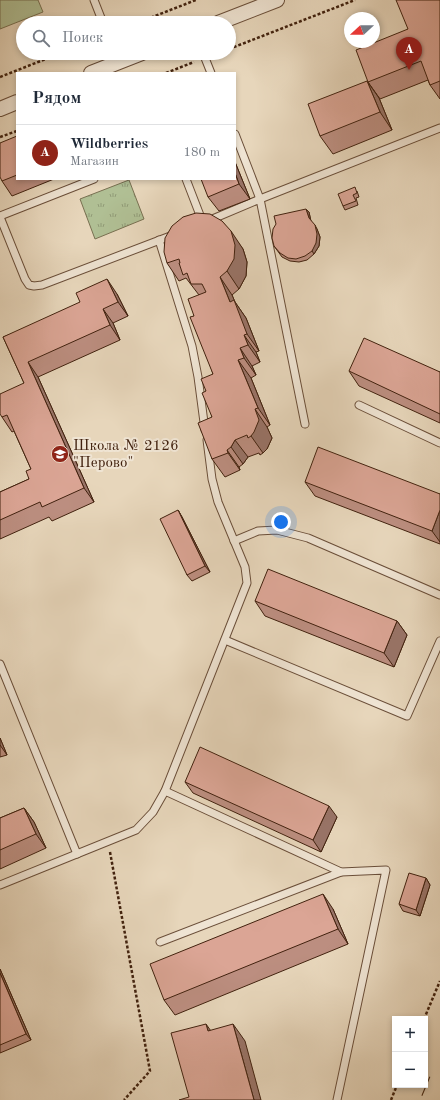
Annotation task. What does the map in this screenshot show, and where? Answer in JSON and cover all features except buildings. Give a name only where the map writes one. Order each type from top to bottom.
[{"type":"main road","points":[[432,1100],[440,1081]]},
{"type":"street","points":[[236,16],[277,0]]},
{"type":"street","points":[[93,72],[118,60]]},
{"type":"street","points":[[0,109],[16,102]]},
{"type":"lane","points":[[94,0],[100,16]]},
{"type":"lane","points":[[206,60],[211,72]]},
{"type":"lane","points":[[196,226],[260,199],[440,128]]},
{"type":"lane","points":[[236,137],[260,199],[305,424]]},
{"type":"lane","points":[[92,180],[0,217],[29,285],[42,285],[181,232]]},
{"type":"lane","points":[[186,180],[203,223]]},
{"type":"lane","points":[[0,885],[136,830],[153,812],[165,791],[247,583],[245,568],[218,502],[212,479],[198,377],[192,346],[159,240]]},
{"type":"lane","points":[[359,404],[440,443]]},
{"type":"lane","points":[[234,541],[258,532],[277,530],[308,538],[440,595]]},
{"type":"lane","points":[[225,640],[407,716],[440,641]]},
{"type":"lane","points":[[0,664],[77,854]]},
{"type":"lane","points":[[165,791],[341,872]]},
{"type":"lane","points":[[160,942],[341,872],[386,870],[337,1100]]},
{"type":"path","points":[[155,16],[196,0]]},
{"type":"path","points":[[236,46],[355,0]]},
{"type":"path","points":[[0,77],[43,60]]},
{"type":"path","points":[[0,137],[16,131]]},
{"type":"path","points":[[108,842],[150,1071],[124,1100]]},
{"type":"path","points":[[425,1016],[440,981]]},
{"type":"path","points":[[391,1100],[396,1088]]},
{"type":"green space","points":[[0,0],[38,0],[43,12],[33,16],[16,16],[16,23],[0,29]]},
{"type":"green space","points":[[129,180],[144,219],[95,239],[80,199]]},
{"type":"place","name":"Wildberries","points":[[409,70]]},
{"type":"place","name":"Школа № 2126 \"Перово\"","points":[[60,454]]}]
